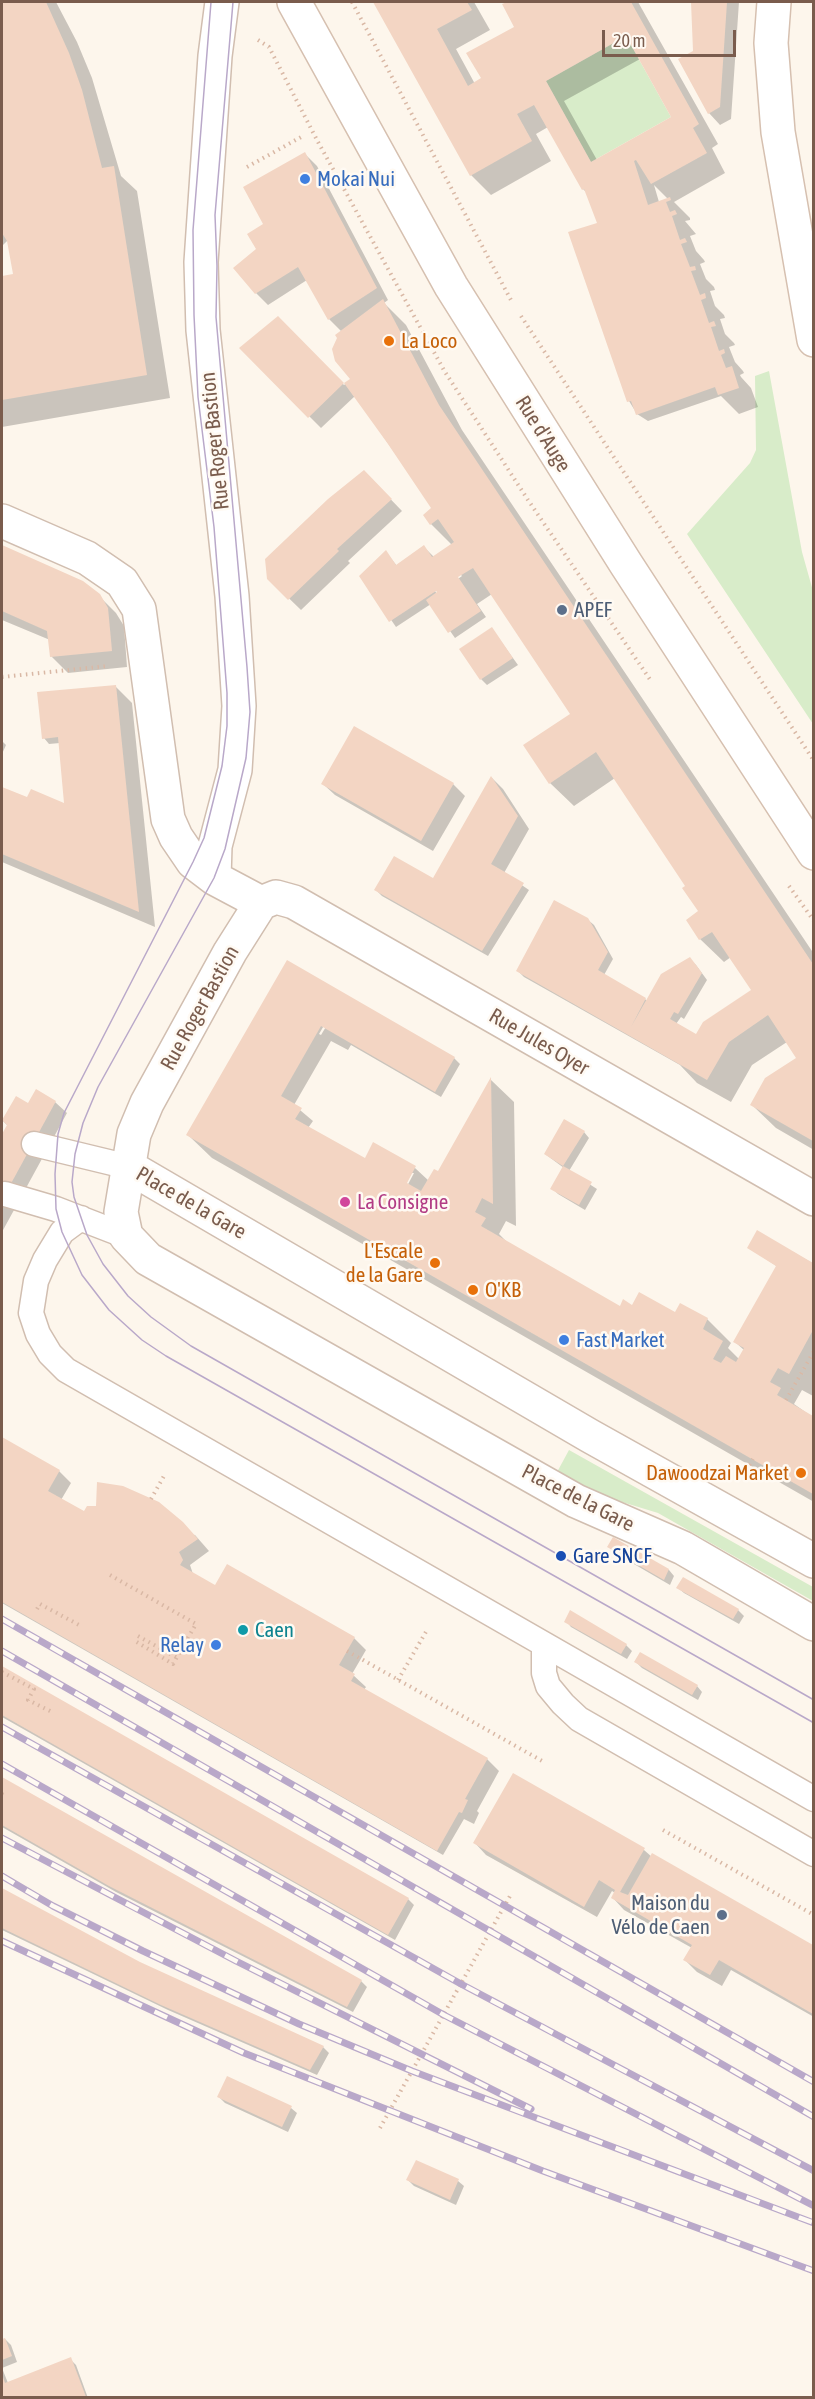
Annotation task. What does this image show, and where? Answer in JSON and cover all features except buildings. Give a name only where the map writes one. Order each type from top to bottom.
[{"type":"street","name":"Rue Roger Bastion","points":[[214,878],[214,846],[235,770],[239,706],[232,596],[203,330],[201,262],[222,2]]},
{"type":"street","name":"Rue d'Auge","points":[[294,2],[451,286],[613,544],[813,853]]},
{"type":"street","points":[[774,2],[771,43],[778,132],[813,340]]},
{"type":"street","points":[[2,521],[87,558],[122,582],[139,609],[168,819],[176,837],[193,862],[214,878],[261,903]]},
{"type":"street","name":"Rue Jules Oyer","points":[[261,903],[276,897],[294,902],[813,1199]]},
{"type":"street","name":"Rue Roger Bastion","points":[[129,1167],[134,1134],[147,1103],[230,952],[261,903]]},
{"type":"street","name":"Place de la Gare","points":[[813,1561],[552,1414],[129,1167],[121,1212],[126,1236],[148,1259],[576,1501],[683,1548],[813,1624]]},
{"type":"lane","points":[[34,1144],[129,1167]]},
{"type":"lane","points":[[5,1194],[81,1218],[126,1236]]},
{"type":"lane","points":[[81,1218],[62,1232],[45,1260],[36,1281],[31,1313],[38,1334],[50,1354],[66,1370],[813,1799]]},
{"type":"lane","points":[[544,1645],[544,1673],[548,1686],[579,1719],[813,1854]]},
{"type":"path","points":[[352,2],[512,303]]},
{"type":"path","points":[[217,43],[246,46],[250,42],[259,40],[269,47],[318,142],[446,372],[528,500],[652,683]]},
{"type":"path","points":[[246,168],[303,136]]},
{"type":"path","points":[[519,313],[813,761]]},
{"type":"path","points":[[2,677],[92,668]]},
{"type":"path","points":[[788,885],[813,921]]},
{"type":"path","points":[[786,1400],[813,1351]]},
{"type":"path","points":[[743,1475],[753,1459]]},
{"type":"path","points":[[151,1498],[164,1476]]},
{"type":"path","points":[[110,1575],[196,1624],[173,1664],[135,1641]]},
{"type":"path","points":[[37,1610],[40,1604],[81,1626]]},
{"type":"path","points":[[398,1680],[427,1630]]},
{"type":"path","points":[[138,1636],[176,1658]]},
{"type":"path","points":[[347,1651],[544,1762]]},
{"type":"path","points":[[2,1671],[34,1689],[28,1700],[54,1713]]},
{"type":"path","points":[[663,1830],[813,1916]]},
{"type":"path","points":[[380,2128],[510,1896]]},
{"type":"green space","points":[[626,36],[671,117],[591,162],[546,81]]},
{"type":"green space","points":[[769,371],[802,552],[813,591],[813,724],[687,534],[750,463],[756,450],[755,376]]},
{"type":"green space","points":[[569,1450],[813,1587],[813,1601],[658,1513],[586,1491],[556,1474]]},
{"type":"tram line","points":[[211,2],[193,230],[194,315],[198,397],[214,527],[227,693],[227,726],[222,766],[204,838],[64,1113],[58,1134],[55,1174],[56,1209],[62,1232],[82,1275],[109,1310],[142,1340],[166,1356],[814,1723]]},
{"type":"tram line","points":[[233,2],[215,215],[216,317],[247,667],[250,712],[246,758],[225,849],[214,878],[98,1087],[83,1123],[75,1154],[72,1182],[74,1197],[87,1235],[103,1264],[128,1296],[151,1317],[191,1346],[814,1700]]},
{"type":"railway","points":[[2,1619],[814,2082]]},
{"type":"railway","points":[[2,1651],[814,2117]]},
{"type":"railway","points":[[2,1727],[461,1984],[814,2171]]},
{"type":"railway","points":[[2,1764],[444,2015],[814,2206]]},
{"type":"railway","points":[[2,1838],[236,1961],[531,2109]]},
{"type":"railway","points":[[2,1876],[53,1906],[143,1951],[299,2024],[412,2071],[814,2223]]},
{"type":"railway","points":[[2,1941],[244,2053],[543,2171],[814,2271]]},
{"type":"place","name":"Mokai Nui","points":[[305,179]]},
{"type":"place","name":"La Loco","points":[[389,341]]},
{"type":"place","name":"APEF","points":[[562,610]]},
{"type":"place","name":"La Consigne","points":[[345,1202]]},
{"type":"place","name":"L'Escale de la Gare","points":[[435,1263]]},
{"type":"place","name":"O'KB","points":[[473,1290]]},
{"type":"place","name":"Fast Market","points":[[564,1340]]},
{"type":"place","name":"Dawoodzai Market","points":[[801,1473]]},
{"type":"place","name":"Gare SNCF","points":[[561,1556]]},
{"type":"place","name":"Caen","points":[[243,1630]]},
{"type":"place","name":"Relay","points":[[216,1645]]},
{"type":"place","name":"Maison du Vélo de Caen","points":[[722,1915]]}]
